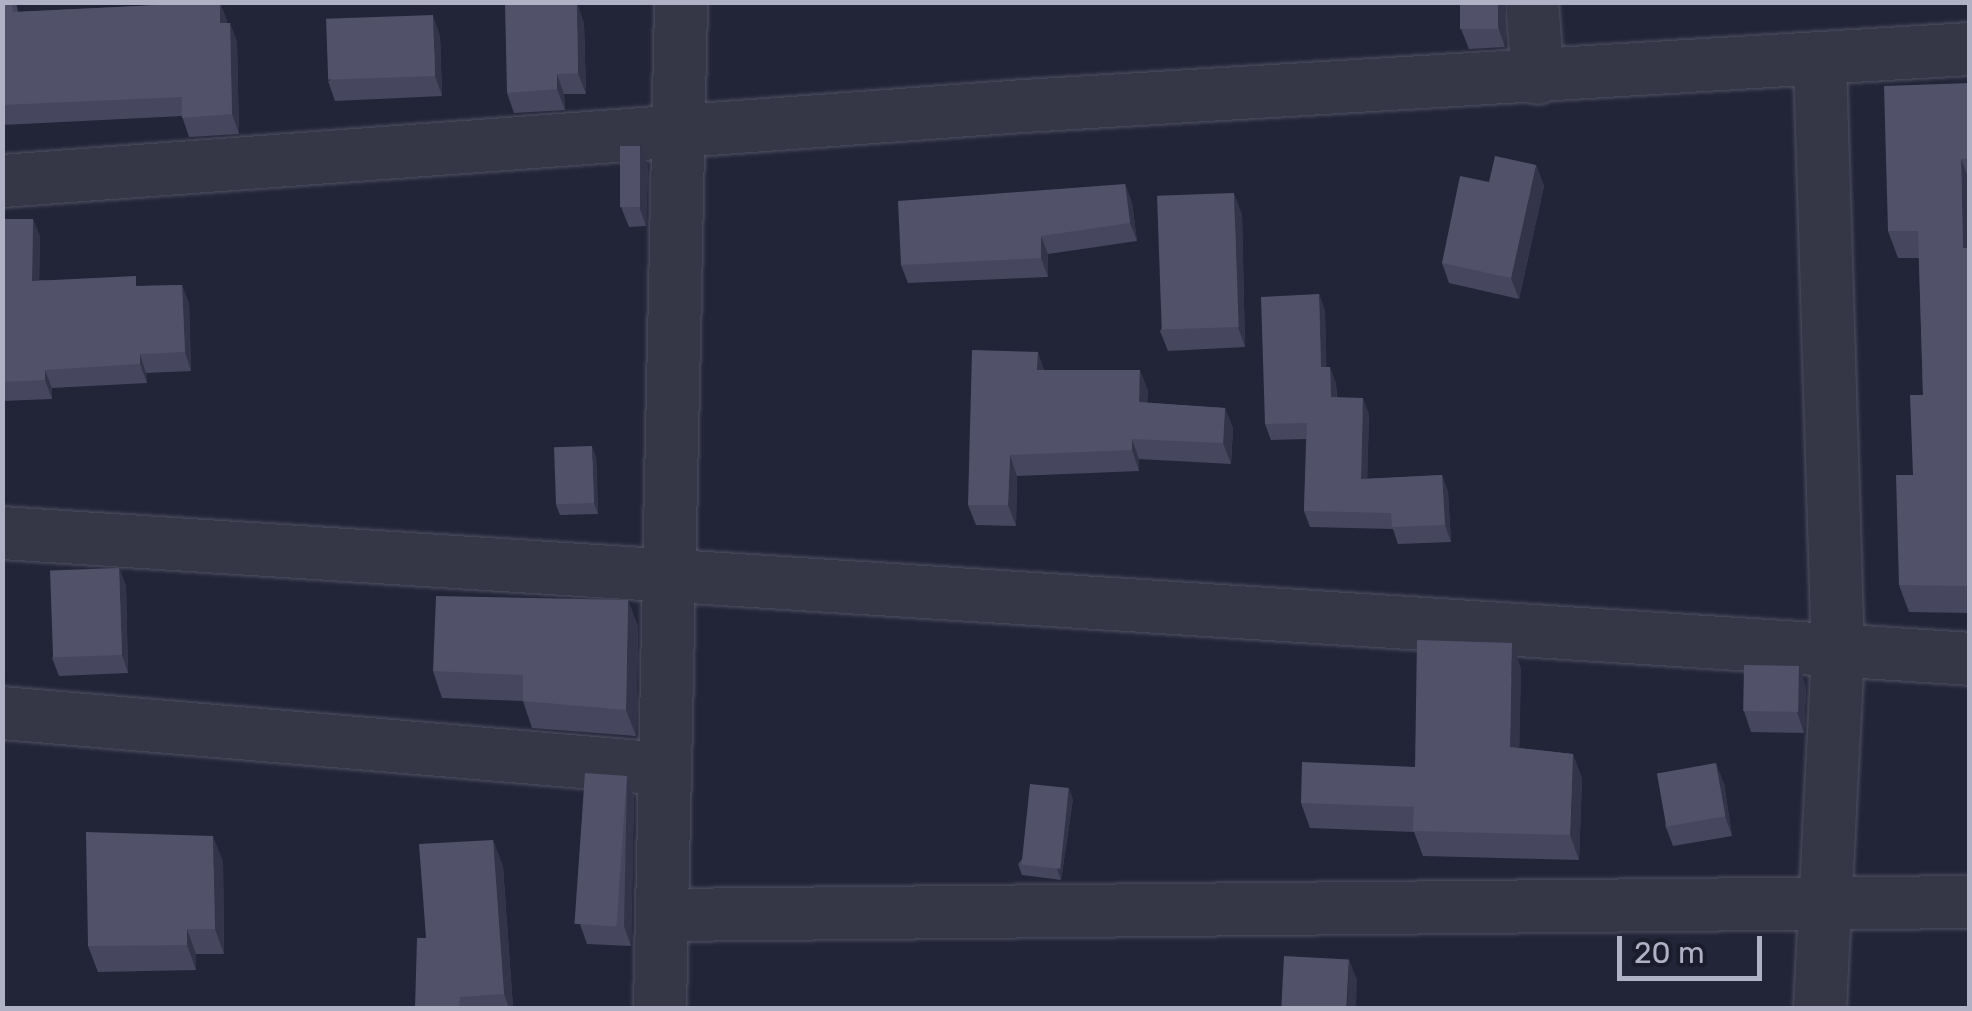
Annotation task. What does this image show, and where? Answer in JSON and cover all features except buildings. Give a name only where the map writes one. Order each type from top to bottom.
[{"type":"street","points":[[660,1008],[681,2]]},
{"type":"street","points":[[1532,2],[1538,78]]},
{"type":"street","points":[[2,181],[679,131],[1970,50]]},
{"type":"street","points":[[1820,62],[1838,655],[1820,1008]]},
{"type":"street","points":[[2,533],[1838,655],[1970,659]]},
{"type":"street","points":[[2,713],[664,769]]},
{"type":"street","points":[[664,915],[1970,902]]}]
